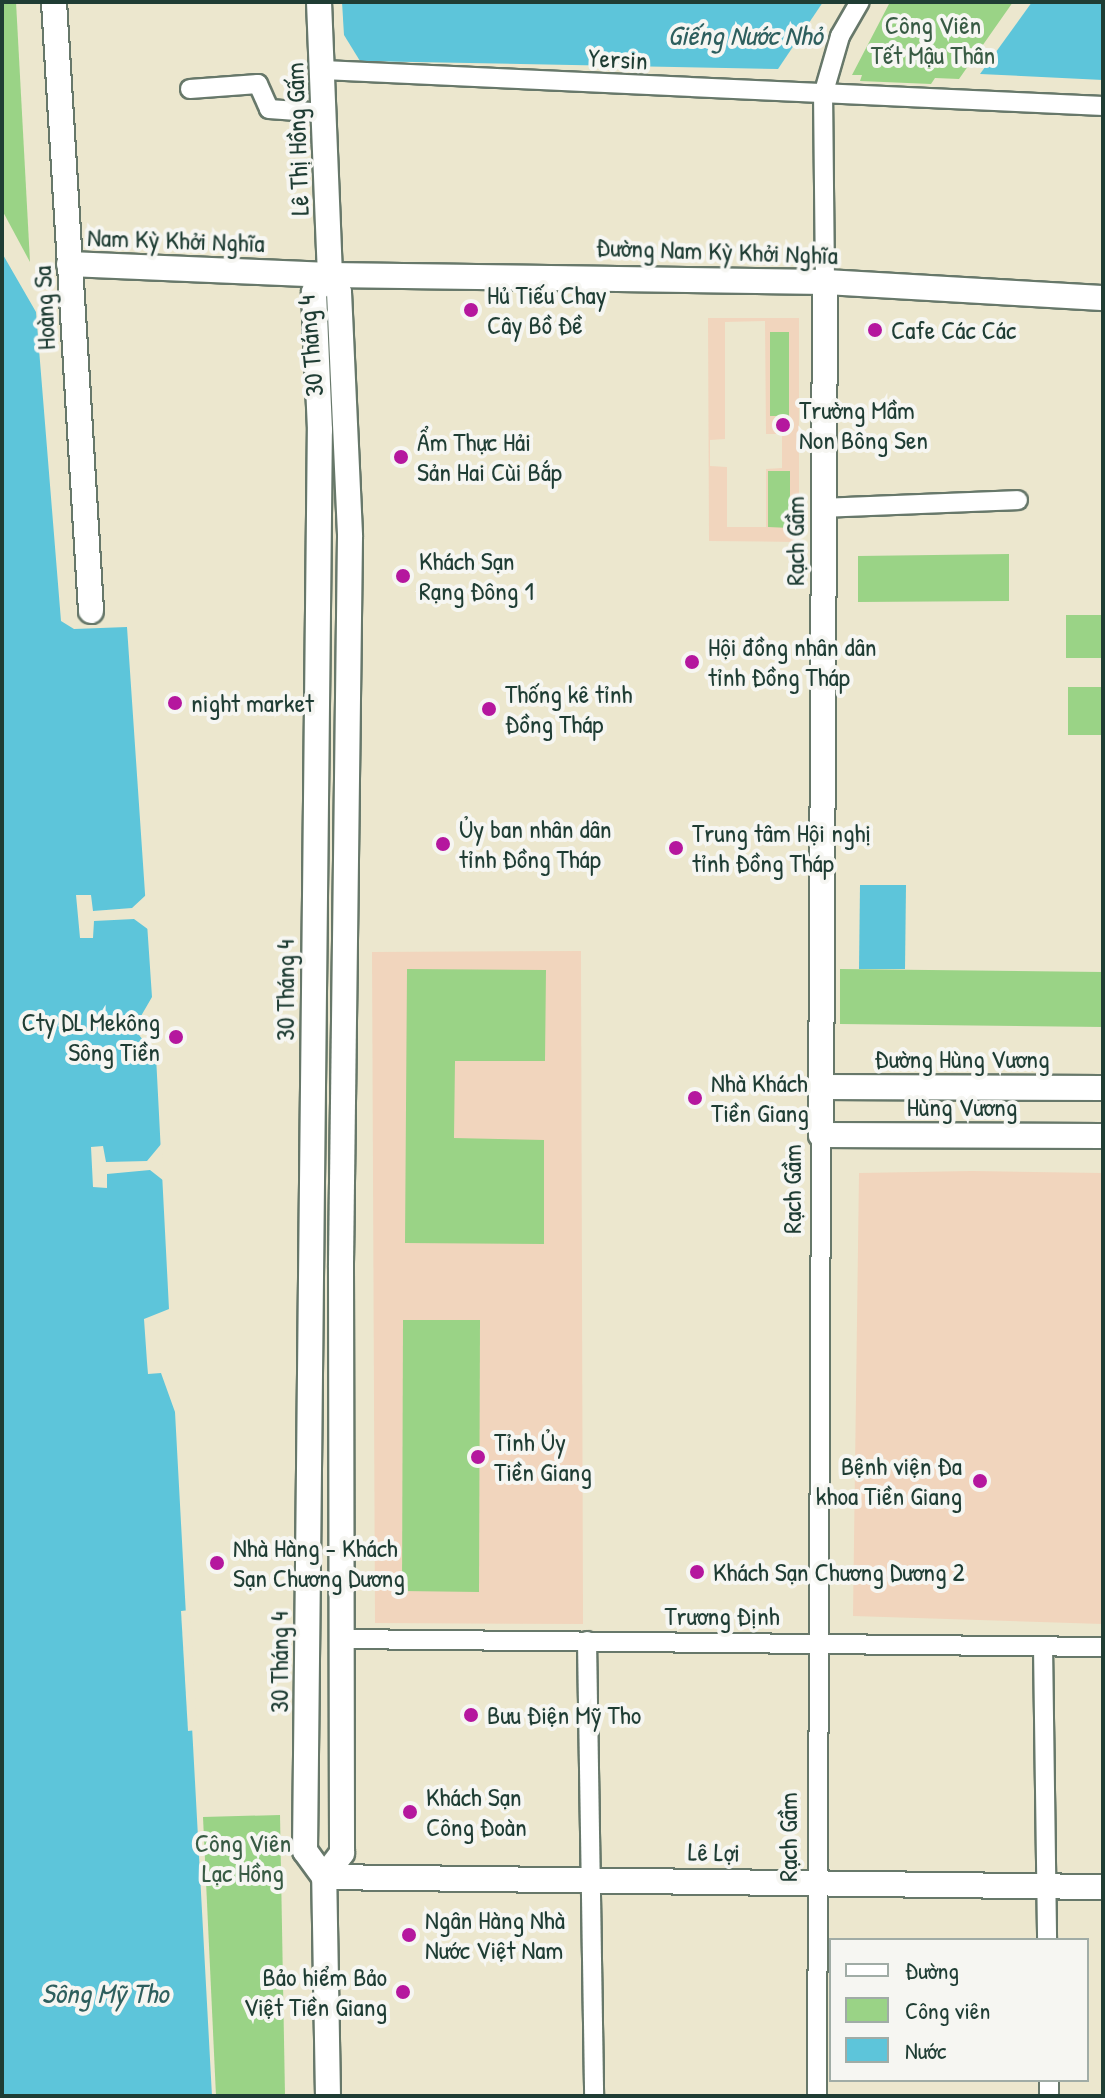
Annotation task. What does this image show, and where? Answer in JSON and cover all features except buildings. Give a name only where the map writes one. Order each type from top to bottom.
[{"type":"main road","name":"Hoàng Sa","points":[[54,2],[91,611]]},
{"type":"main road","name":"Lê Thị Hồng Gấm","points":[[319,2],[330,275]]},
{"type":"main road","name":"Nam Kỳ Khởi Nghĩa","points":[[69,264],[330,275]]},
{"type":"main road","name":"Đường Nam Kỳ Khởi Nghĩa","points":[[330,275],[825,282],[1103,298]]},
{"type":"main road","name":"30 Tháng 4","points":[[324,1877],[342,1853],[341,1267],[350,537],[339,292],[330,275],[314,292],[319,536],[305,1851],[324,1877],[328,2096]]},
{"type":"main road","name":"Rạch Gầm","points":[[821,1135],[825,282]]},
{"type":"main road","points":[[315,735],[347,737]]},
{"type":"main road","name":"Đường Hùng Vương","points":[[821,1087],[1103,1088]]},
{"type":"main road","name":"Hùng Vương","points":[[821,1135],[1103,1136]]},
{"type":"main road","points":[[307,1639],[340,1639]]},
{"type":"main road","name":"Lê Lợi","points":[[324,1877],[592,1878],[1103,1887]]},
{"type":"street","points":[[825,282],[823,95],[840,36],[860,2]]},
{"type":"street","name":"Yersin","points":[[323,70],[1103,106]]},
{"type":"street","points":[[190,89],[258,84],[269,109],[325,113]]},
{"type":"street","points":[[823,508],[1018,500]]},
{"type":"street","points":[[319,536],[350,537]]},
{"type":"street","name":"Rạch Gầm","points":[[817,2096],[821,1135]]},
{"type":"street","points":[[310,1266],[341,1267]]},
{"type":"street","name":"Trương Định","points":[[340,1639],[1103,1647]]},
{"type":"street","points":[[587,1641],[594,2096]]},
{"type":"street","points":[[1043,1646],[1047,1938]]},
{"type":"shaded area","name":"Trường Mầm Non Bông Sen","points":[[708,318],[799,318],[799,542],[709,541]],"holes":[[[765,321],[766,434],[782,434],[782,468],[766,469],[766,527],[727,527],[727,467],[710,466],[710,440],[725,439],[725,322]]]},
{"type":"shaded area","points":[[581,951],[583,1624],[375,1623],[372,952]]},
{"type":"shaded area","name":"Bệnh viện Đa khoa Tiền Giang","points":[[859,1173],[1103,1173],[1103,1624],[853,1616]]},
{"type":"green space","points":[[2,2],[16,2],[30,262],[2,210]]},
{"type":"green space","name":"Công Viên Tết Mậu Thân","points":[[890,2],[1013,2],[959,79],[935,78],[931,84],[860,81],[862,75],[852,75]]},
{"type":"green space","points":[[770,332],[789,332],[789,416],[770,416]]},
{"type":"green space","points":[[768,471],[790,471],[790,528],[768,527]]},
{"type":"green space","points":[[1009,554],[1009,601],[858,602],[858,556]]},
{"type":"green space","points":[[1066,615],[1103,615],[1103,658],[1066,658]]},
{"type":"green space","points":[[1068,687],[1103,687],[1103,735],[1068,735]]},
{"type":"green space","points":[[407,969],[546,970],[545,1061],[455,1061],[454,1138],[544,1140],[544,1244],[405,1243]]},
{"type":"green space","points":[[840,969],[1103,972],[1103,1027],[840,1024]]},
{"type":"green space","points":[[403,1320],[480,1320],[479,1592],[402,1591]]},
{"type":"green space","name":"Công Viên Lạc Hồng","points":[[280,1815],[285,2096],[216,2096],[203,1817]]},
{"type":"water","name":"Giếng Nước Nhỏ","points":[[342,2],[823,2],[778,69],[360,61],[344,35]]},
{"type":"water","points":[[1032,2],[1103,2],[1103,80],[980,74]]},
{"type":"water","name":"Sông Mỹ Tho","points":[[2,253],[36,312],[61,621],[74,629],[127,627],[152,997],[137,1023],[139,1035],[156,1056],[169,1309],[144,1319],[148,1374],[161,1373],[175,1412],[212,2096],[2,2096]]},
{"type":"water","points":[[860,885],[906,885],[905,969],[859,969]]},
{"type":"pier","points":[[76,895],[91,895],[93,911],[132,908],[146,895],[149,930],[134,919],[94,921],[93,938],[80,938]]},
{"type":"pier","points":[[162,1143],[164,1181],[150,1170],[107,1174],[107,1188],[93,1187],[91,1147],[103,1146],[106,1162],[147,1161]]},
{"type":"pier","points":[[190,1610],[197,1730],[188,1731],[181,1611]]},
{"type":"place","name":"Hủ Tiếu Chay Cây Bồ Đề","points":[[471,310]]},
{"type":"place","name":"Cafe Các Các","points":[[875,330]]},
{"type":"place","name":"Trường Mầm Non Bông Sen","points":[[783,425]]},
{"type":"place","name":"Ẩm Thực Hải Sản Hai Cùi Bắp","points":[[401,457]]},
{"type":"place","name":"Khách Sạn Rạng Đông 1","points":[[403,576]]},
{"type":"place","name":"Hội đồng nhân dân tỉnh Đồng Tháp","points":[[692,662]]},
{"type":"place","name":"night market","points":[[175,703]]},
{"type":"place","name":"Thống kê tỉnh Đồng Tháp","points":[[489,709]]},
{"type":"place","name":"Ủy ban nhân dân tỉnh Đồng Tháp","points":[[443,844]]},
{"type":"place","name":"Trung tâm Hội nghị tỉnh Đồng Tháp","points":[[676,848]]},
{"type":"place","name":"Cty DL Mekông Sông Tiền","points":[[176,1037]]},
{"type":"place","name":"Nhà Khách Tiền Giang","points":[[695,1098]]},
{"type":"place","name":"Tỉnh Ủy Tiền Giang","points":[[478,1457]]},
{"type":"place","name":"Bệnh viện Đa khoa Tiền Giang","points":[[980,1481]]},
{"type":"place","name":"Nhà Hàng - Khách Sạn Chương Dương","points":[[217,1563]]},
{"type":"place","name":"Khách Sạn Chương Dương 2","points":[[697,1572]]},
{"type":"place","name":"Bưu Điện Mỹ Tho","points":[[471,1715]]},
{"type":"place","name":"Khách Sạn Công Đoàn","points":[[410,1812]]},
{"type":"place","name":"Ngân Hàng Nhà Nước Việt Nam","points":[[409,1935]]},
{"type":"place","name":"Bảo hiểm Bảo Việt Tiền Giang","points":[[403,1992]]}]
